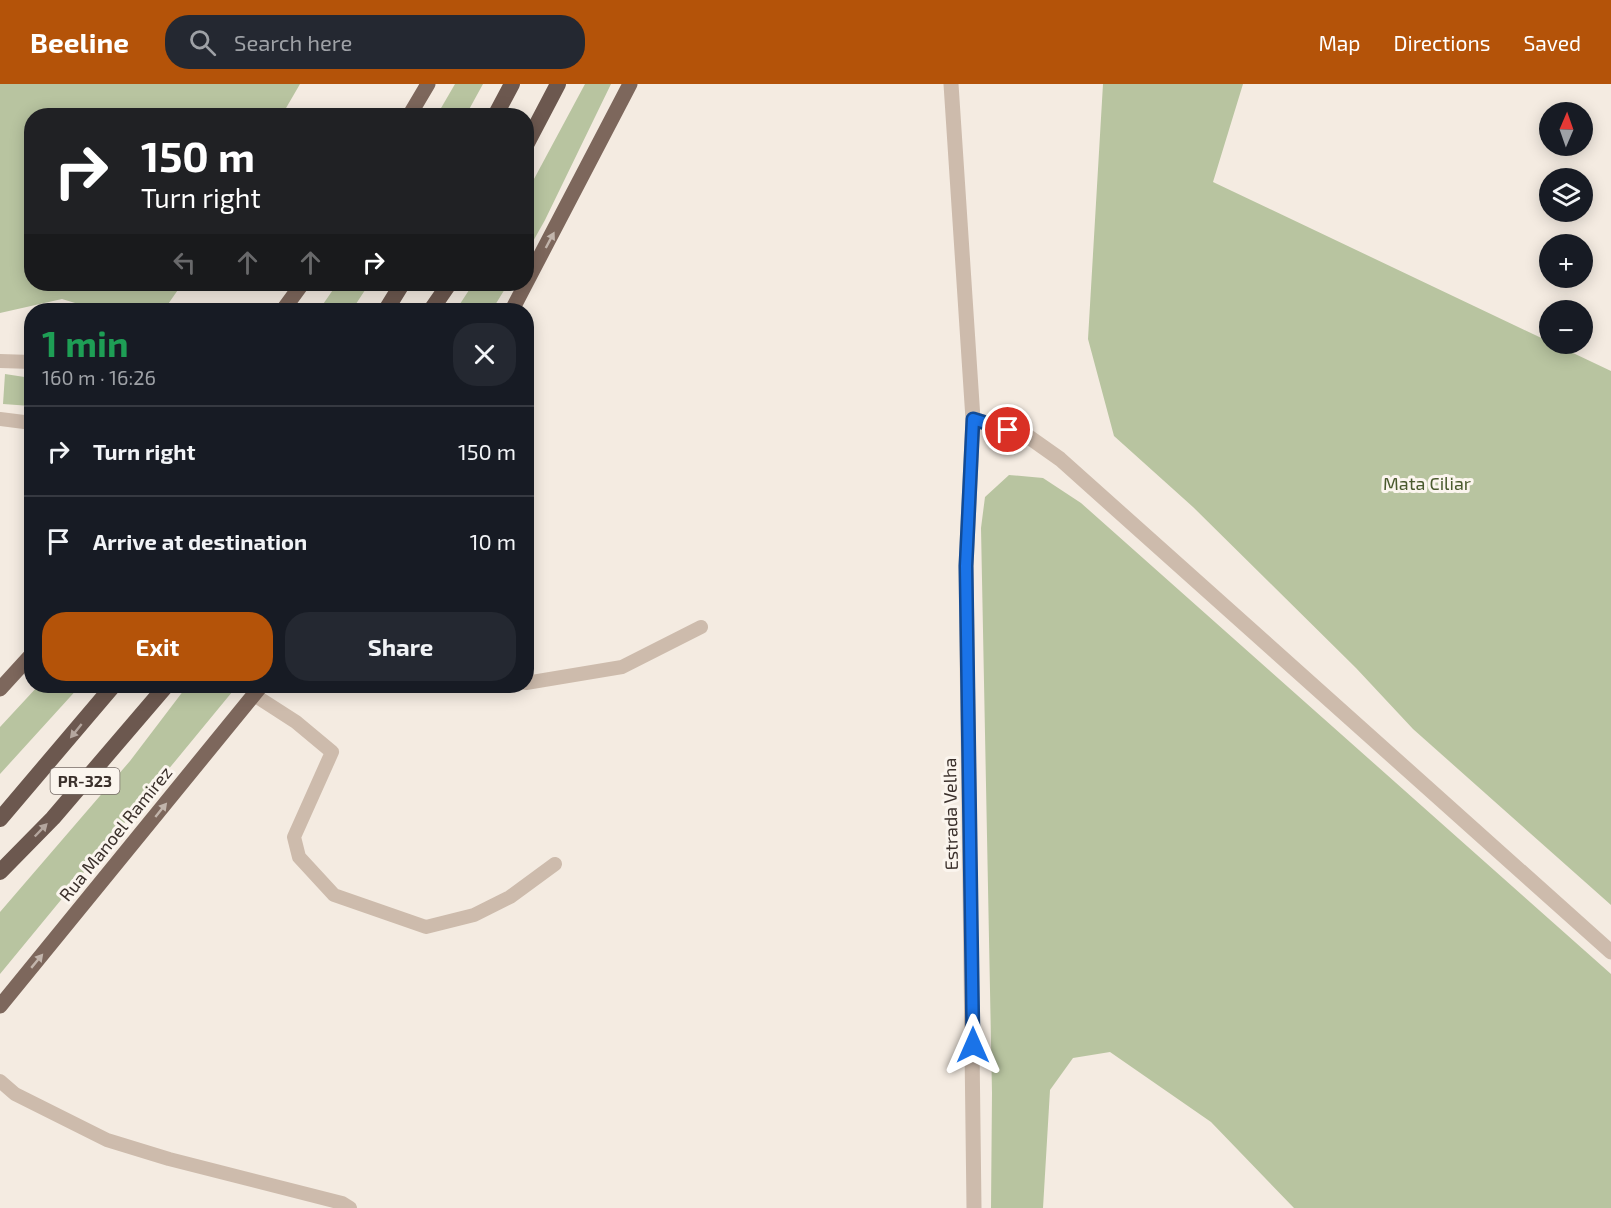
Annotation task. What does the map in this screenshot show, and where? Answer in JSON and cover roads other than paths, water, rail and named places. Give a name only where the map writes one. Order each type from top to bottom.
[{"type":"highway","points":[[499,108],[512,84]]},
{"type":"highway","points":[[534,130],[558,84]]},
{"type":"highway","name":"PR-323","points":[[0,819],[107,693]]},
{"type":"highway","name":"PR-323","points":[[0,873],[53,818],[160,693]]},
{"type":"main road","points":[[414,108],[428,84]]},
{"type":"main road","points":[[534,268],[630,84]]},
{"type":"main road","points":[[0,688],[24,662]]},
{"type":"main road","name":"Rua Manoel Ramirez","points":[[0,1006],[256,693]]},
{"type":"street","name":"Estrada Velha","points":[[951,84],[973,419],[966,566],[974,1208]]},
{"type":"street","points":[[973,419],[1026,435],[1060,459],[1611,952]]},
{"type":"lane","points":[[0,361],[24,362]]},
{"type":"lane","points":[[0,419],[24,422]]},
{"type":"lane","points":[[534,682],[622,667],[701,627]]},
{"type":"lane","points":[[262,693],[332,752],[294,837],[299,857],[334,895],[426,927],[474,915],[510,897],[555,864]]},
{"type":"lane","points":[[0,1081],[15,1094],[107,1140],[169,1159],[342,1203],[350,1208]]},
{"type":"park label","name":"Mata Ciliar","points":[[1427,484]]}]
